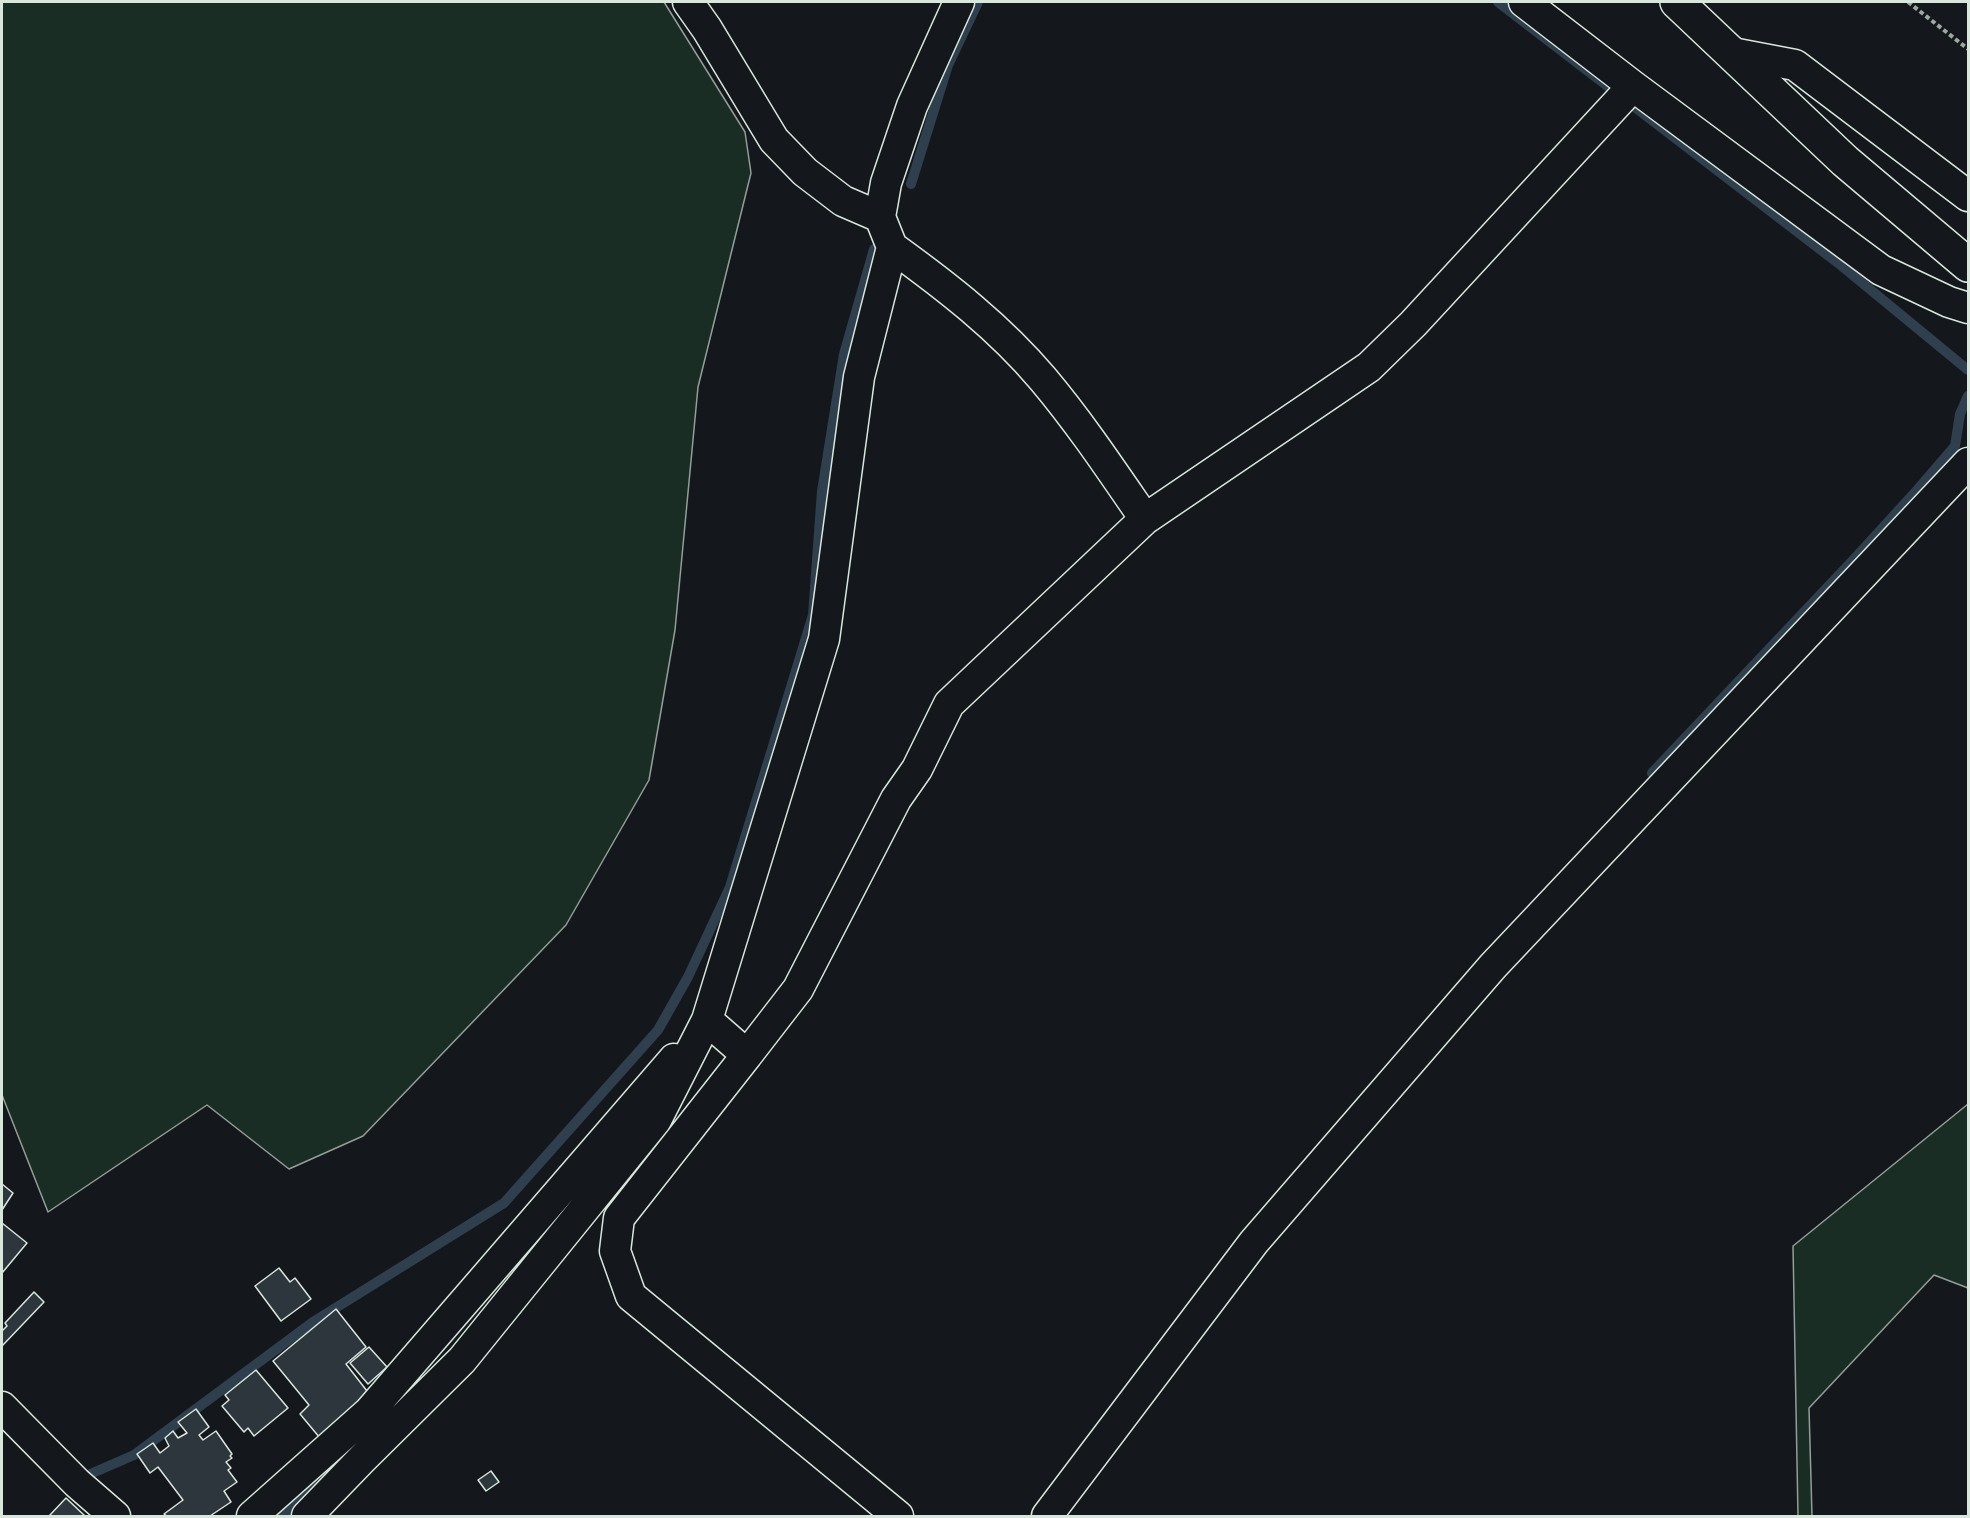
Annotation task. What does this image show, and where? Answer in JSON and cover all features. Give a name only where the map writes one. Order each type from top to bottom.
[{"type":"street","points":[[688,2],[707,29],[774,140],[805,172],[843,201],[880,217]]},
{"type":"street","points":[[959,2],[912,106],[886,183],[880,217],[892,247],[971,308],[1034,370],[1078,422],[1145,519]]},
{"type":"street","points":[[1524,2],[1625,94],[1881,270],[1949,302],[1968,308]]},
{"type":"street","points":[[1677,2],[1845,161],[1968,265]]},
{"type":"street","points":[[1732,53],[1795,65],[1968,196]]},
{"type":"street","points":[[898,1516],[631,1296],[615,1251],[619,1218],[798,989],[896,799],[916,769],[950,704],[1145,519],[1369,367],[1413,324],[1625,94]]},
{"type":"street","points":[[307,1516],[462,1360],[656,1120],[707,1020],[824,639],[859,377],[892,247]]},
{"type":"street","points":[[1047,1516],[1254,1242],[1493,966],[1968,463]]},
{"type":"street","points":[[707,1020],[747,1055]]},
{"type":"street","points":[[252,1516],[369,1412],[707,1020]]},
{"type":"street","points":[[2,1409],[77,1483],[115,1516]]},
{"type":"street","points":[[336,1516],[356,1489],[362,1459]]},
{"type":"path","points":[[1908,2],[1968,50]]},
{"type":"green space","points":[[2,2],[664,2],[745,132],[751,173],[698,387],[675,630],[649,780],[566,925],[363,1136],[289,1169],[207,1105],[48,1212],[2,1095]]},
{"type":"green space","points":[[1968,1104],[1968,1288],[1934,1275],[1809,1408],[1812,1516],[1798,1516],[1793,1246]]},
{"type":"building","points":[[2,1184],[13,1193],[2,1210]]},
{"type":"building","points":[[2,1223],[27,1243],[2,1273]]},
{"type":"building","points":[[279,1268],[290,1282],[295,1278],[311,1299],[281,1321],[255,1286]]},
{"type":"building","points":[[34,1292],[44,1302],[2,1346],[2,1331],[7,1326],[5,1323]]},
{"type":"building","points":[[336,1309],[366,1347],[346,1364],[367,1391],[346,1416],[320,1438],[300,1414],[309,1405],[273,1361]]},
{"type":"building","points":[[369,1347],[387,1367],[368,1384],[350,1363]]},
{"type":"building","points":[[256,1370],[288,1408],[254,1436],[248,1428],[244,1432],[222,1406],[229,1400],[225,1395]]},
{"type":"building","points":[[196,1409],[209,1427],[199,1435],[203,1440],[216,1431],[232,1454],[230,1456],[232,1458],[226,1462],[231,1468],[228,1470],[237,1482],[224,1491],[231,1502],[210,1516],[167,1516],[164,1514],[183,1500],[158,1467],[150,1473],[137,1454],[153,1443],[160,1453],[169,1446],[165,1438],[173,1431],[178,1438],[187,1433],[178,1422]]},
{"type":"building","points":[[491,1471],[499,1482],[486,1491],[478,1480]]},
{"type":"building","points":[[66,1498],[85,1516],[49,1516]]},
{"type":"waterway","points":[[911,184],[948,65],[978,2]]},
{"type":"waterway","points":[[1498,2],[1838,263],[1968,370]]},
{"type":"waterway","points":[[88,1475],[134,1455],[313,1322],[504,1203],[658,1030],[688,977],[730,887],[813,615],[822,491],[844,354],[874,249]]},
{"type":"waterway","points":[[1652,773],[1857,556],[1955,446],[1960,414],[1968,396]]},
{"type":"waterway","points":[[283,1516],[357,1443]]}]
